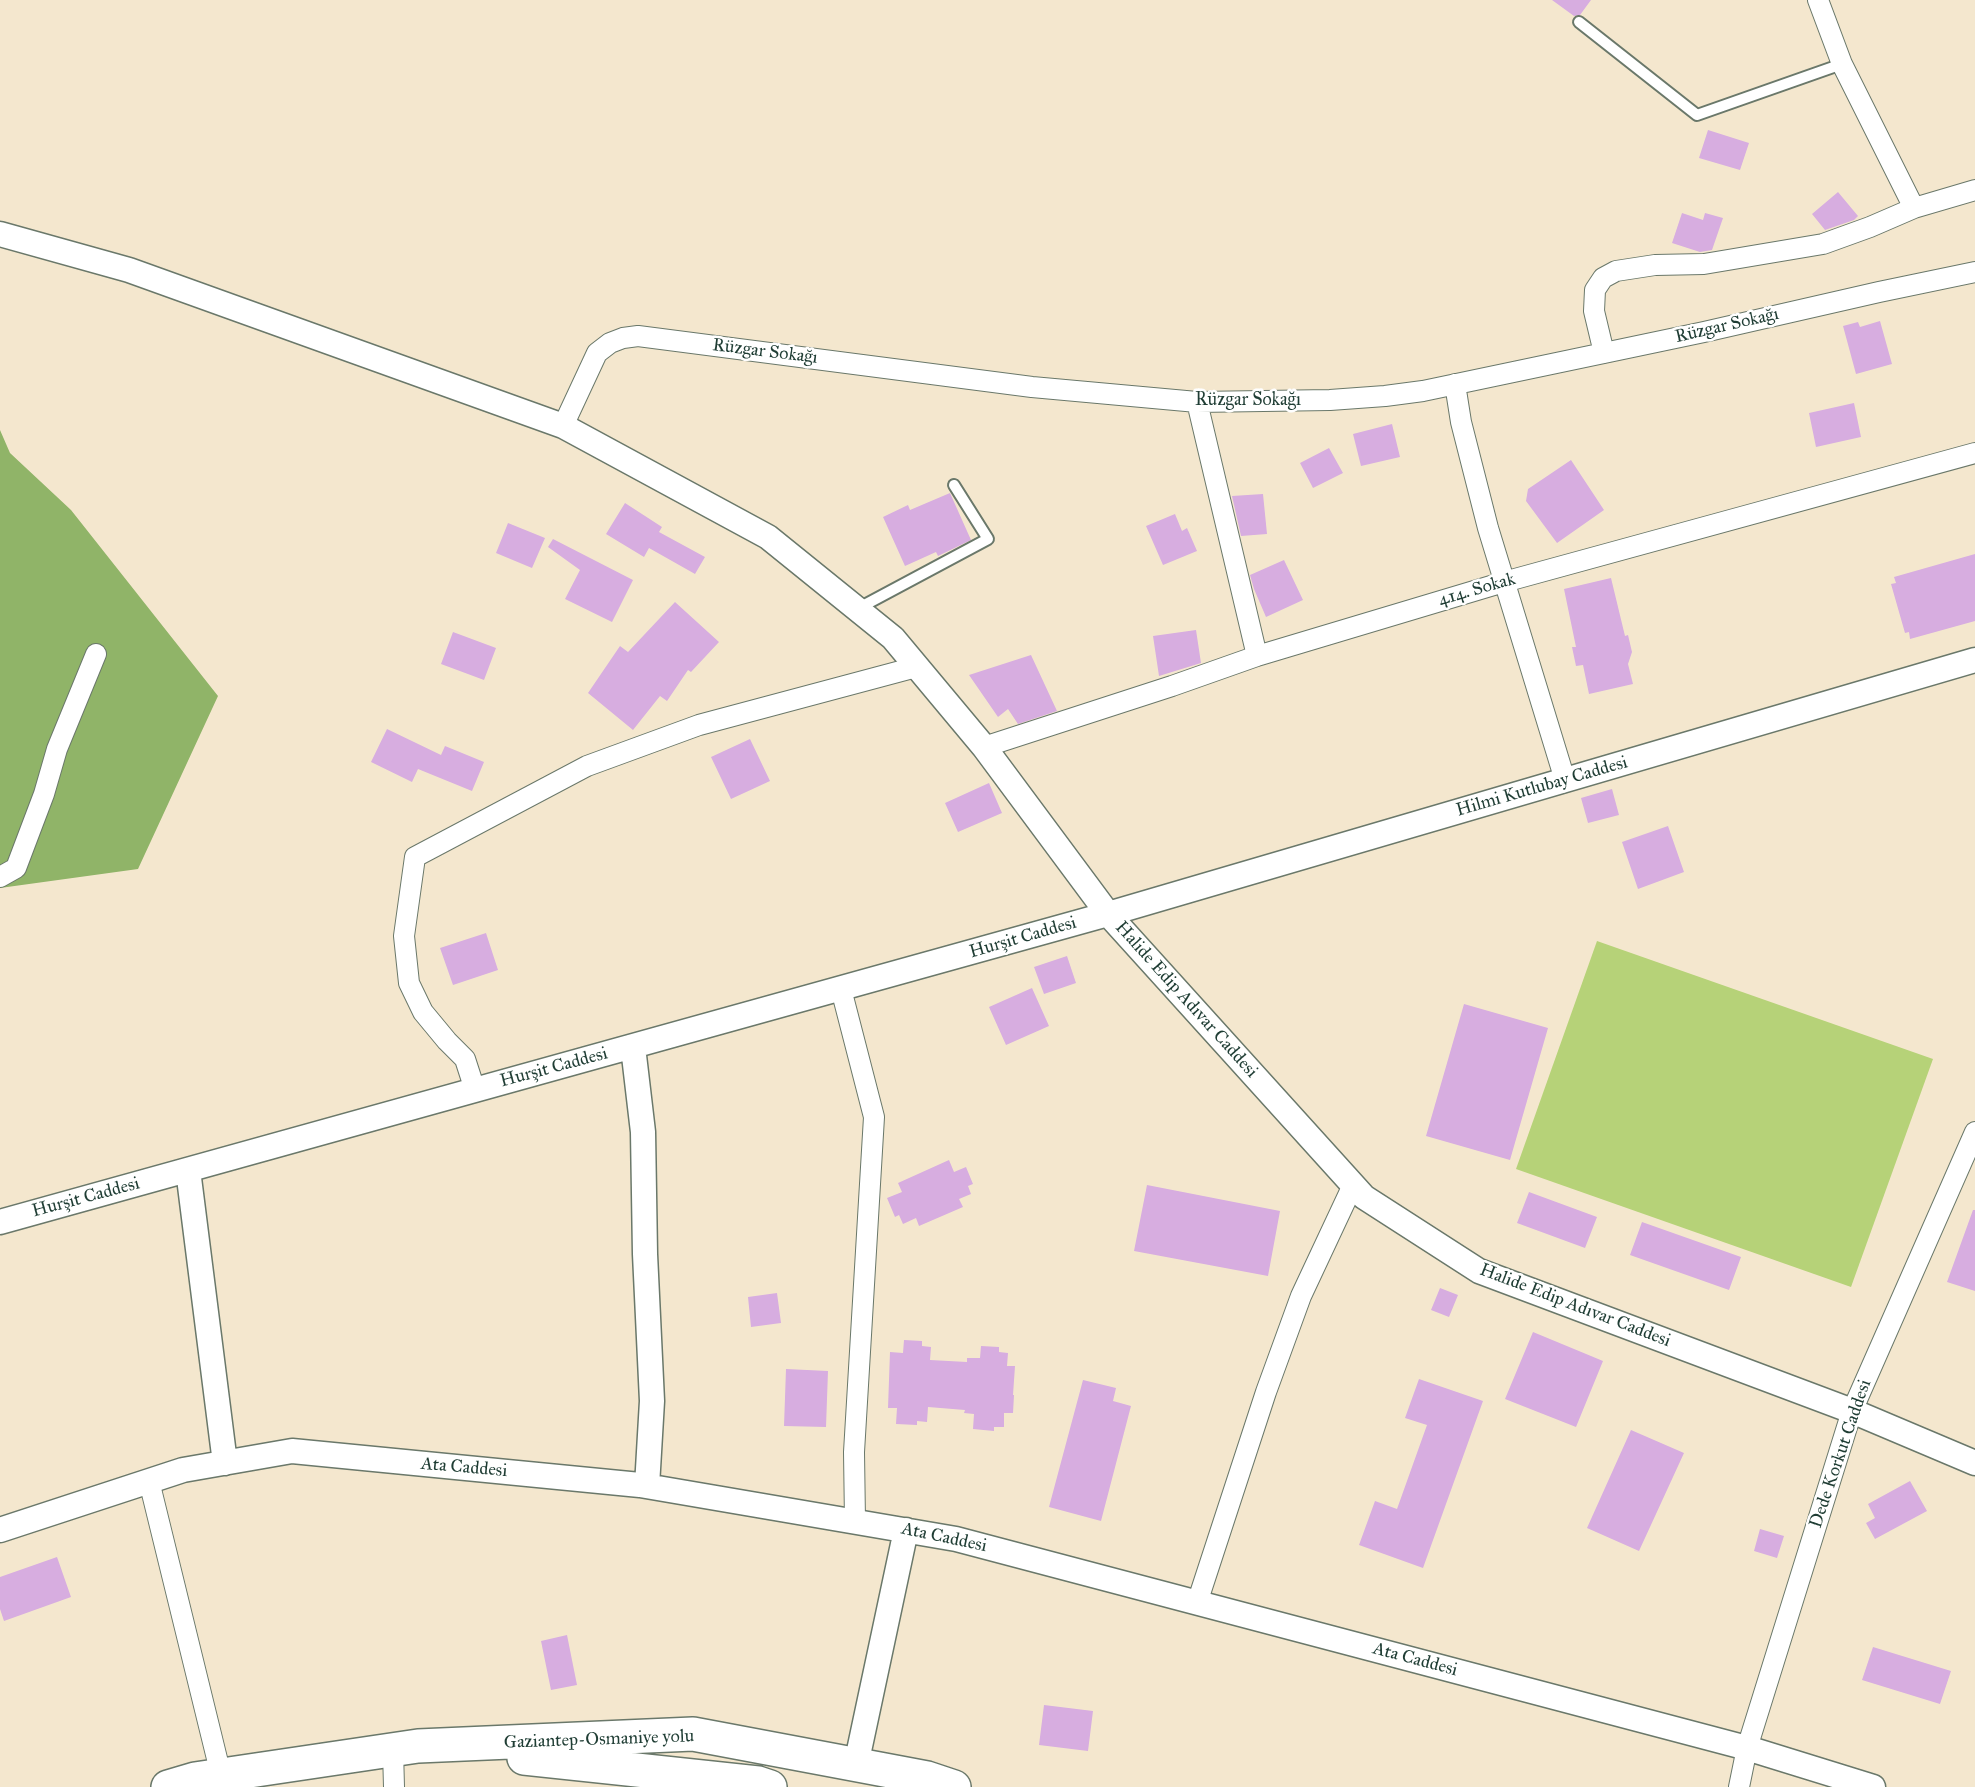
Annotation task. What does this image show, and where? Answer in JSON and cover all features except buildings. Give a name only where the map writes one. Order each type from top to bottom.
[{"type":"highway","name":"Gaziantep-Osmaniye yolu","points":[[168,1787],[195,1779],[406,1748],[693,1734],[927,1778],[954,1787]]},
{"type":"highway","name":"Gaziantep-Osmaniye yolu","points":[[406,1748],[758,1783],[770,1787]]},
{"type":"street","points":[[1818,0],[1842,64],[1914,208]]},
{"type":"street","points":[[1604,352],[1594,311],[1595,290],[1603,278],[1616,271],[1655,265],[1704,264],[1823,244],[1914,208],[1975,190]]},
{"type":"street","name":"Halide Edip Adıvar Caddesi","points":[[0,234],[129,270],[562,426],[768,537],[893,638],[984,747],[1108,914],[1364,1197],[1479,1271],[1852,1411],[1975,1463]]},
{"type":"street","name":"Rüzgar Sokağı","points":[[562,426],[597,353],[610,343],[638,336],[1032,387],[1197,402],[1363,398],[1423,391],[1975,272]]},
{"type":"street","points":[[1455,384],[1473,473],[1565,780]]},
{"type":"street","points":[[1197,402],[1257,656]]},
{"type":"street","name":"414. Sokak","points":[[984,747],[1257,656],[1504,582],[1975,453]]},
{"type":"street","points":[[0,877],[16,868],[41,803],[57,749],[96,654]]},
{"type":"street","name":"Hilmi Kutlubay Caddesi","points":[[1108,914],[1975,660]]},
{"type":"street","points":[[475,1090],[465,1059],[423,1012],[409,983],[404,936],[415,857],[587,766],[699,725],[916,667]]},
{"type":"street","name":"Hurşit Caddesi","points":[[0,1222],[1108,914]]},
{"type":"street","points":[[841,989],[874,1117],[855,1452],[855,1521]]},
{"type":"street","points":[[633,1047],[643,1132],[645,1254],[652,1401],[647,1486]]},
{"type":"street","name":"Dede Korkut Caddesi","points":[[1739,1787],[1747,1748],[1852,1411],[1975,1132]]},
{"type":"street","points":[[188,1170],[225,1463]]},
{"type":"street","points":[[1197,1603],[1293,1317],[1308,1278],[1320,1258],[1353,1185]]},
{"type":"street","name":"Ata Caddesi","points":[[0,1530],[183,1470],[292,1451],[647,1486],[956,1539],[1747,1748],[1873,1787]]},
{"type":"street","points":[[148,1481],[221,1775]]},
{"type":"street","points":[[856,1765],[906,1530]]},
{"type":"street","points":[[394,1787],[406,1748]]},
{"type":"lane","points":[[1579,22],[1697,115],[1842,64]]},
{"type":"lane","points":[[857,609],[988,539],[954,485]]},
{"type":"green space","points":[[0,430],[10,453],[71,510],[218,696],[138,869],[0,888]]},
{"type":"green space","points":[[1597,941],[1933,1059],[1851,1287],[1516,1169]]}]
